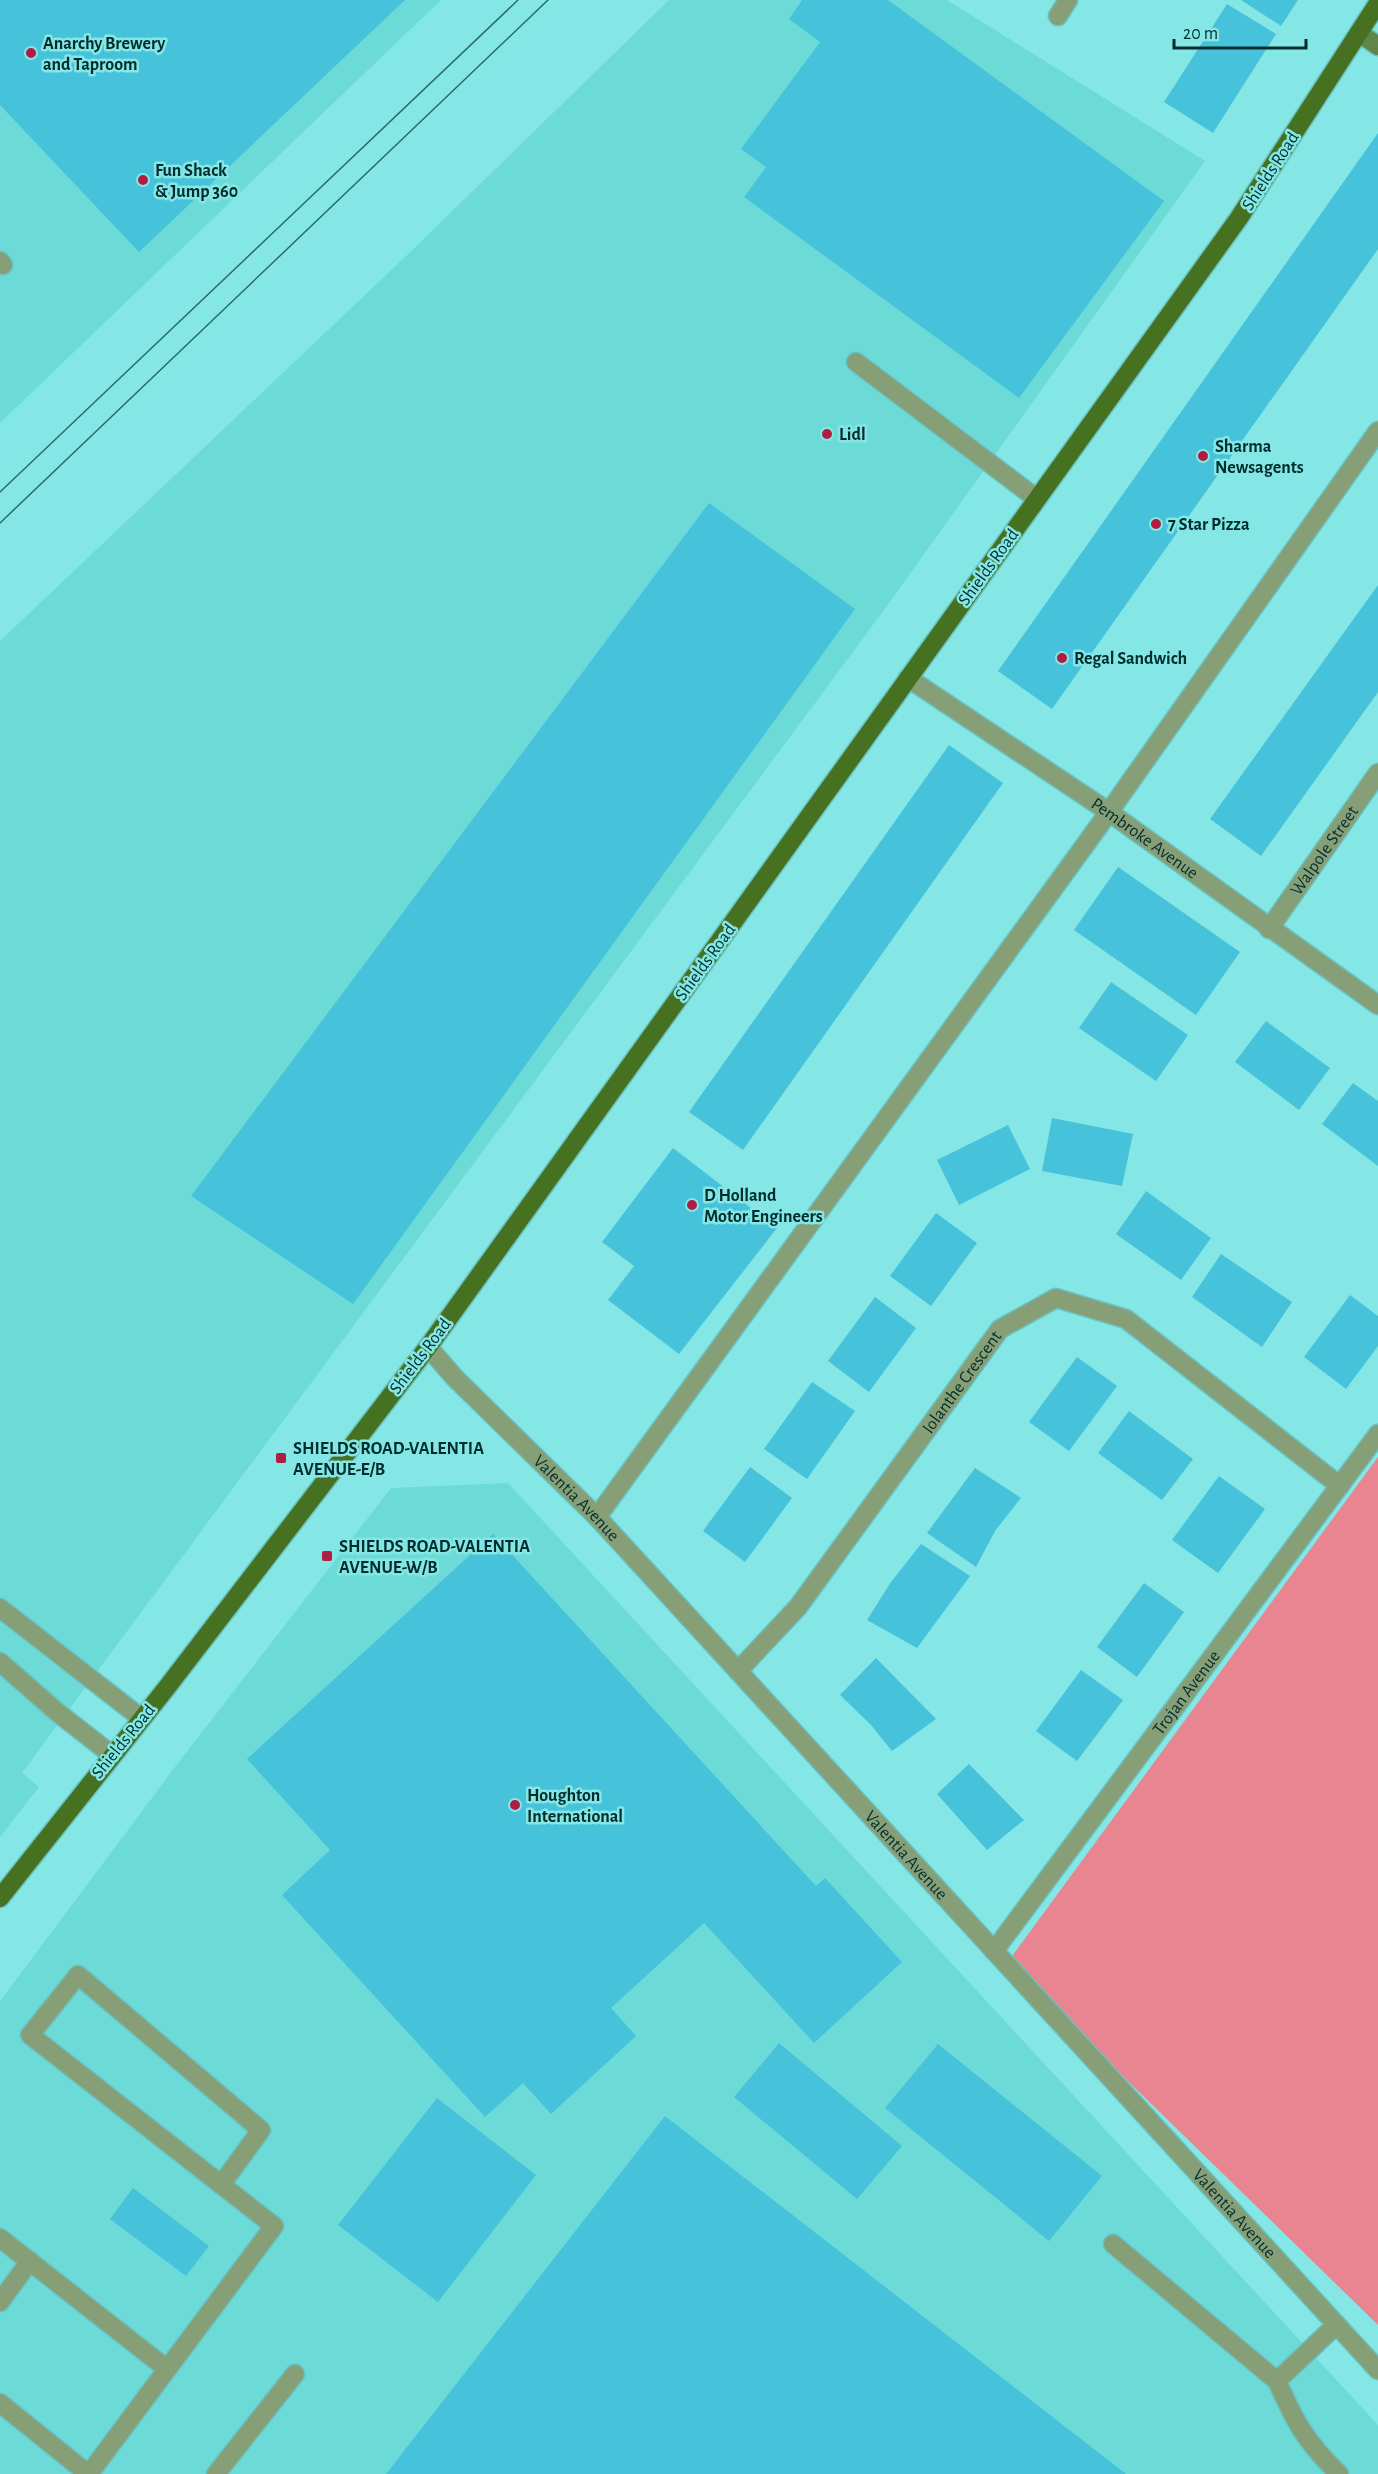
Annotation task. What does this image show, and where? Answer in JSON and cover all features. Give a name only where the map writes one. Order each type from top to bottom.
[{"type":"main road","name":"Shields Road","points":[[0,1898],[428,1347],[1239,218],[1378,3]]},
{"type":"street","points":[[1058,16],[1068,0]]},
{"type":"street","points":[[1359,33],[1378,46]]},
{"type":"street","points":[[856,362],[1037,499]]},
{"type":"street","points":[[597,1518],[1109,812],[1378,431]]},
{"type":"street","name":"Pembroke Avenue","points":[[908,678],[1109,812],[1378,1005]]},
{"type":"street","name":"Walpole Street","points":[[1269,929],[1378,773]]},
{"type":"street","name":"Iolanthe Crescent","points":[[738,1671],[798,1607],[1000,1329],[1056,1299],[1126,1319],[1340,1486]]},
{"type":"street","name":"Valentia Avenue","points":[[428,1347],[455,1378],[597,1518],[1378,2370]]},
{"type":"street","name":"Trojan Avenue","points":[[994,1951],[1378,1434]]},
{"type":"street","points":[[0,1608],[141,1718]]},
{"type":"street","points":[[0,1662],[57,1712],[112,1755]]},
{"type":"street","points":[[0,2403],[88,2474],[274,2226],[221,2185],[30,2035],[78,1975],[261,2130],[221,2185]]},
{"type":"street","points":[[0,2238],[167,2369]]},
{"type":"street","points":[[1113,2244],[1277,2381],[1295,2423],[1317,2453],[1339,2474]]},
{"type":"street","points":[[0,2302],[30,2261]]},
{"type":"street","points":[[1277,2381],[1336,2325]]},
{"type":"street","points":[[216,2474],[295,2374]]},
{"type":"shaded area","points":[[0,0],[441,0],[0,423]]},
{"type":"shaded area","points":[[669,0],[947,0],[1205,161],[884,610],[22,1773],[39,1787],[0,1837],[0,641],[405,257]]},
{"type":"shaded area","points":[[1378,1457],[1378,2325],[1007,1963]]},
{"type":"shaded area","points":[[508,1483],[1378,2425],[1378,2474],[0,2474],[0,2001],[175,1767],[391,1488]]},
{"type":"building","name":"Fun Shack & Jump 360","points":[[0,0],[405,0],[139,252],[0,105]]},
{"type":"building","points":[[802,0],[888,0],[1164,201],[1019,398],[744,197],[766,167],[741,149],[820,42],[789,19]]},
{"type":"building","points":[[1241,0],[1298,0],[1281,26]]},
{"type":"building","points":[[1227,4],[1276,34],[1213,133],[1164,102]]},
{"type":"building","points":[[1378,133],[1378,249],[1052,709],[998,671]]},
{"type":"building","points":[[709,503],[855,609],[353,1304],[191,1196]]},
{"type":"building","points":[[1378,585],[1378,692],[1261,856],[1210,819]]},
{"type":"building","points":[[949,745],[1003,783],[743,1150],[689,1112]]},
{"type":"building","points":[[1118,867],[1240,952],[1196,1015],[1074,930]]},
{"type":"building","points":[[1111,982],[1188,1035],[1156,1081],[1079,1028]]},
{"type":"building","points":[[1266,1021],[1330,1068],[1299,1110],[1235,1062]]},
{"type":"building","points":[[1353,1083],[1378,1101],[1378,1166],[1322,1124]]},
{"type":"building","points":[[1052,1118],[1133,1134],[1122,1186],[1042,1171]]},
{"type":"building","points":[[1008,1125],[1030,1169],[959,1205],[937,1160]]},
{"type":"building","points":[[673,1148],[777,1228],[679,1354],[608,1300],[634,1266],[602,1242]]},
{"type":"building","points":[[1146,1191],[1211,1238],[1181,1280],[1116,1234]]},
{"type":"building","points":[[936,1213],[977,1243],[931,1306],[890,1276]]},
{"type":"building","points":[[1221,1254],[1292,1302],[1262,1347],[1192,1297]]},
{"type":"building","points":[[1350,1295],[1378,1316],[1378,1346],[1346,1389],[1304,1357]]},
{"type":"building","points":[[875,1297],[916,1328],[869,1392],[828,1361]]},
{"type":"building","points":[[1077,1357],[1117,1386],[1069,1451],[1029,1422]]},
{"type":"building","points":[[812,1382],[855,1411],[807,1479],[764,1449]]},
{"type":"building","points":[[1129,1411],[1193,1459],[1162,1500],[1098,1453]]},
{"type":"building","points":[[750,1467],[792,1498],[745,1562],[703,1531]]},
{"type":"building","points":[[975,1468],[1021,1498],[995,1531],[976,1567],[927,1533]]},
{"type":"building","points":[[1219,1476],[1265,1509],[1218,1573],[1172,1540]]},
{"type":"building","name":"Houghton International","points":[[493,1534],[816,1886],[825,1878],[902,1962],[814,2043],[704,1923],[611,2008],[636,2036],[551,2114],[523,2083],[485,2117],[282,1895],[330,1850],[247,1759]]},
{"type":"building","points":[[921,1544],[970,1576],[917,1648],[867,1620],[891,1582]]},
{"type":"building","points":[[1144,1583],[1184,1612],[1137,1677],[1097,1647]]},
{"type":"building","points":[[876,1658],[936,1719],[892,1751],[871,1725],[840,1695]]},
{"type":"building","points":[[1081,1670],[1123,1700],[1077,1761],[1036,1731]]},
{"type":"building","points":[[969,1764],[1024,1820],[987,1850],[937,1794]]},
{"type":"building","points":[[779,2043],[902,2146],[857,2199],[734,2097]]},
{"type":"building","points":[[938,2044],[1102,2176],[1049,2241],[885,2108]]},
{"type":"building","points":[[437,2098],[536,2175],[438,2302],[338,2225]]},
{"type":"building","points":[[665,2116],[1126,2474],[386,2474]]},
{"type":"building","points":[[133,2188],[209,2246],[186,2276],[110,2219]]},
{"type":"tram line","points":[[0,492],[518,0]]},
{"type":"tram line","points":[[0,523],[548,0]]},
{"type":"place","name":"Anarchy Brewery and Taproom","points":[[31,53]]},
{"type":"place","name":"Fun Shack & Jump 360","points":[[143,180]]},
{"type":"place","name":"Lidl","points":[[827,434]]},
{"type":"place","name":"Sharma Newsagents","points":[[1203,456]]},
{"type":"place","name":"7 Star Pizza","points":[[1156,524]]},
{"type":"place","name":"Regal Sandwich","points":[[1062,658]]},
{"type":"place","name":"D Holland Motor Engineers","points":[[692,1205]]},
{"type":"place","name":"SHIELDS ROAD-VALENTIA AVENUE-E/B","points":[[281,1458]]},
{"type":"place","name":"SHIELDS ROAD-VALENTIA AVENUE-W/B","points":[[327,1556]]},
{"type":"place","name":"Houghton International","points":[[515,1805]]}]
